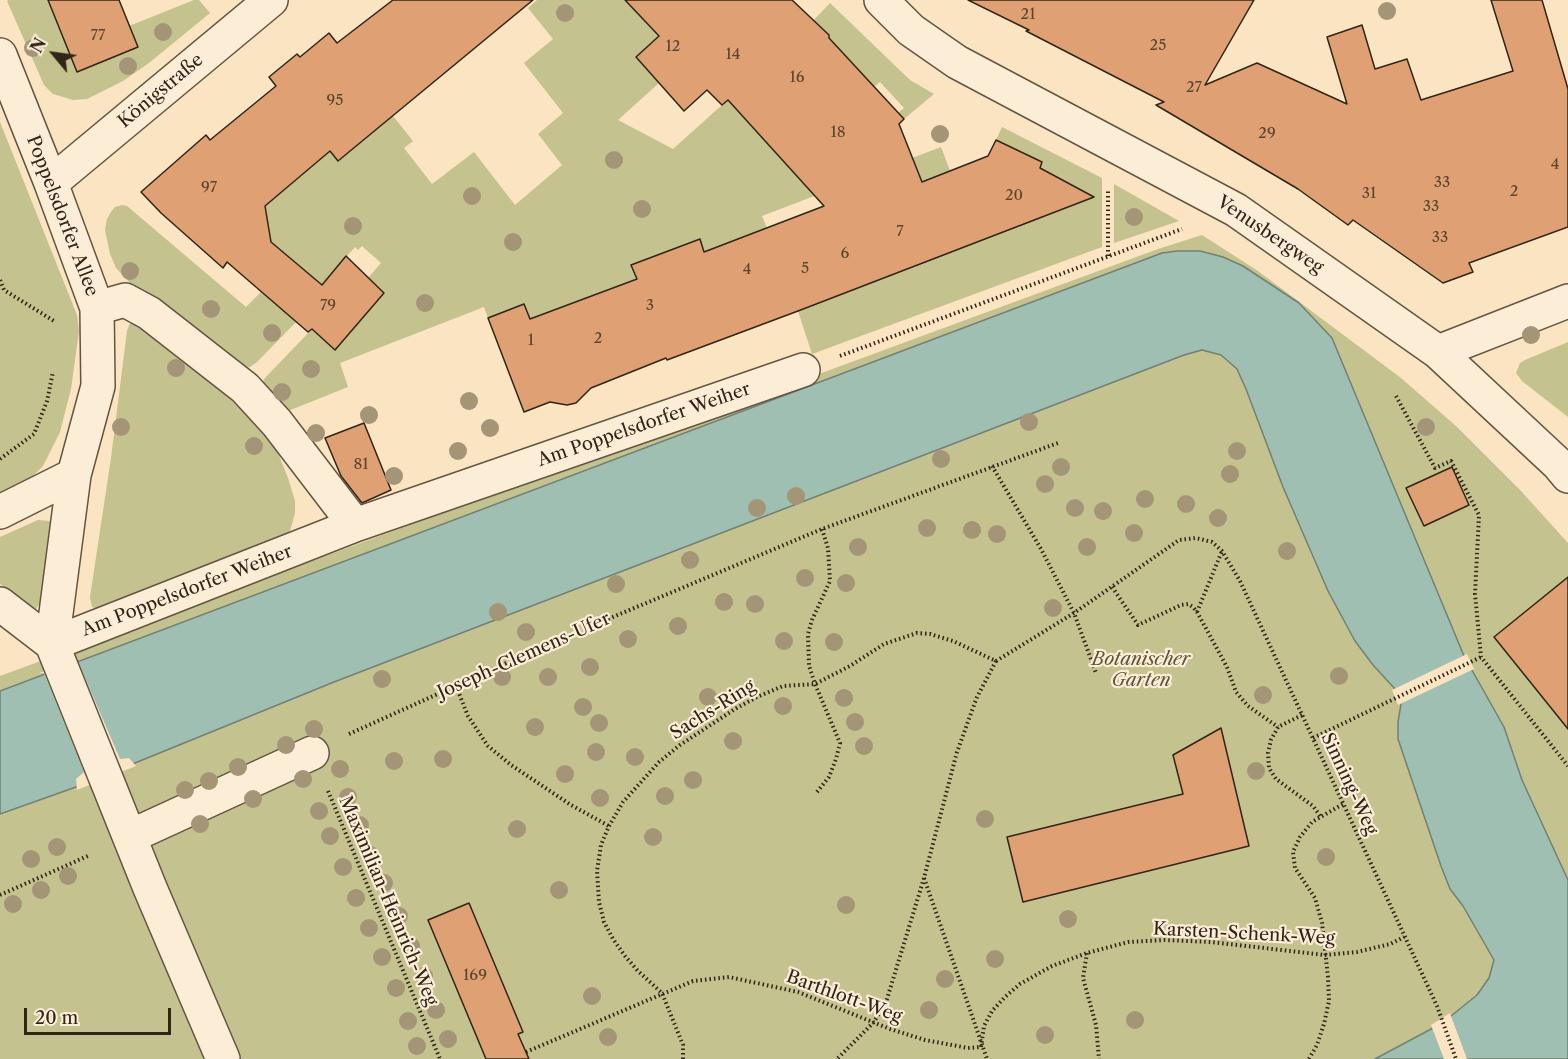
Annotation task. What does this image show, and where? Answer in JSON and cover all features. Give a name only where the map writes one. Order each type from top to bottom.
[{"type":"street","name":"Königstraße","points":[[51,183],[271,0]]},
{"type":"street","name":"Venusbergweg","points":[[881,0],[911,30],[957,62],[1236,210],[1438,352],[1568,476]]},
{"type":"street","name":"Poppelsdorfer Allee","points":[[0,55],[97,308],[98,386],[74,475],[55,652]]},
{"type":"street","points":[[97,308],[125,300],[149,313],[245,388],[277,423],[355,525]]},
{"type":"street","points":[[1438,352],[1568,301]]},
{"type":"street","name":"Am Poppelsdorfer Weiher","points":[[55,652],[355,525],[803,370]]},
{"type":"street","points":[[0,513],[74,475]]},
{"type":"street","points":[[0,604],[55,652],[150,888],[224,1059]]},
{"type":"street","points":[[131,836],[312,753]]},
{"type":"path","points":[[1108,256],[1108,181],[1126,152]]},
{"type":"path","points":[[803,370],[1236,210]]},
{"type":"path","points":[[0,280],[4,290],[62,326]]},
{"type":"path","points":[[0,459],[34,434],[47,401],[55,363]]},
{"type":"path","points":[[1396,396],[1435,468],[1451,460],[1479,515],[1475,594],[1481,657],[1568,766]]},
{"type":"path","name":"Joseph-Clemens-Ufer","points":[[312,753],[544,646],[822,529],[1058,443]]},
{"type":"path","points":[[992,466],[1041,549],[1074,613],[1096,673]]},
{"type":"path","points":[[818,792],[829,777],[840,743],[809,666],[808,634],[830,581],[828,548],[822,529]]},
{"type":"path","points":[[837,1059],[874,1022],[890,991],[924,878],[957,752],[977,697],[996,661],[1074,613],[1179,540],[1196,538],[1212,542],[1222,551],[1197,612]]},
{"type":"path","name":"Sinning-Weg","points":[[1222,551],[1240,581],[1437,1006],[1456,1059]]},
{"type":"path","points":[[1112,587],[1138,625],[1188,604],[1197,612],[1227,667],[1236,692],[1248,706],[1278,727]]},
{"type":"path","name":"Sachs-Ring","points":[[683,1059],[682,1045],[662,993],[638,971],[613,939],[604,922],[599,902],[597,871],[601,845],[623,802],[658,762],[680,745],[757,697],[783,686],[815,684],[885,644],[916,633],[930,634],[953,641],[996,661]]},
{"type":"path","points":[[1313,738],[1481,657]]},
{"type":"path","points":[[456,686],[468,716],[488,746],[511,765],[571,806],[609,826]]},
{"type":"path","points":[[1302,716],[1278,727],[1271,740],[1268,753],[1269,768],[1276,779],[1313,806],[1321,817]]},
{"type":"path","name":"Maximilian-Heinrich-Weg","points":[[312,753],[440,1059]]},
{"type":"path","points":[[1311,1058],[1324,1024],[1329,1001],[1328,977],[1322,923],[1314,898],[1295,868],[1293,852],[1300,837],[1312,822],[1343,804]]},
{"type":"path","points":[[0,895],[131,836]]},
{"type":"path","points":[[924,878],[987,1059]]},
{"type":"path","name":"Karsten-Schenk-Weg","points":[[981,1047],[984,1026],[992,1011],[1020,984],[1052,966],[1087,953],[1128,942],[1165,940],[1211,942],[1325,955],[1358,952],[1390,944],[1404,937]]},
{"type":"path","points":[[1087,953],[1083,978],[1096,1025],[1098,1059]]},
{"type":"path","name":"Barthlott-Weg","points":[[526,1052],[693,981],[729,977],[798,992],[890,1029],[925,1040],[968,1048],[981,1047]]},
{"type":"green space","points":[[48,0],[77,72],[129,26],[194,0],[199,0],[210,13],[149,63],[123,81],[87,99],[73,100],[53,94],[44,85],[7,1]]},
{"type":"green space","points":[[537,0],[659,0],[641,17],[659,36],[636,57],[659,83],[618,120],[673,149],[742,87],[830,190],[762,216],[767,228],[704,252],[699,239],[631,265],[637,279],[530,319],[524,304],[488,318],[484,307],[340,363],[348,387],[288,411],[262,386],[264,379],[312,329],[334,349],[384,293],[368,278],[381,263],[362,246],[358,250],[355,247],[322,285],[261,233],[265,205],[271,186],[285,190],[330,151],[338,161],[393,116],[413,141],[404,148],[432,184],[474,152],[515,205],[562,165],[538,134],[563,113],[524,63],[553,39],[528,8]]},
{"type":"green space","points":[[830,3],[910,80],[934,94],[904,119],[898,113],[904,108],[880,82],[874,87],[828,45],[829,35],[822,28],[807,27]]},
{"type":"green space","points":[[0,122],[77,315],[79,331],[71,389],[60,432],[43,466],[26,483],[0,496]]},
{"type":"green space","points":[[1002,127],[1102,178],[1102,247],[812,354],[798,311],[841,185],[941,147],[977,242],[1069,206],[1071,184],[1040,168],[1042,162],[996,140]]},
{"type":"green space","points":[[1114,184],[1179,221],[1114,243]]},
{"type":"green space","points":[[127,206],[246,307],[264,289],[299,319],[257,362],[243,369],[148,299],[116,268],[110,254],[105,230],[111,212],[115,207]]},
{"type":"green space","name":"Botanischer Garten","points":[[1202,235],[1258,271],[1401,378],[1456,426],[1521,491],[1568,543],[1568,1059],[0,1059],[0,676],[1158,249]]},
{"type":"green space","points":[[133,321],[237,393],[276,448],[295,501],[295,513],[290,531],[285,536],[97,609],[92,607],[90,597],[127,331]]},
{"type":"green space","points":[[1568,342],[1568,417],[1522,381],[1516,373],[1520,363],[1525,360]]},
{"type":"green space","points":[[38,520],[49,521],[53,525],[41,601],[36,609],[29,607],[0,584],[0,537]]},
{"type":"shaded area","points":[[1200,251],[1223,257],[1243,266],[1299,303],[1332,338],[1464,656],[1504,727],[1522,780],[1568,880],[1568,1059],[1375,1059],[1433,1028],[1477,995],[1489,978],[1494,960],[1463,906],[1450,889],[1441,866],[1398,739],[1401,704],[1395,689],[1355,641],[1328,591],[1283,487],[1237,369],[1221,355],[1202,350],[334,682],[76,787],[0,814],[0,691],[1162,253]]},
{"type":"pier","points":[[1467,654],[1474,669],[1398,705],[1392,690]]},
{"type":"pier","points":[[77,659],[120,759],[129,758],[136,766],[77,790],[76,779],[84,772],[44,673],[39,673]]},
{"type":"pier","points":[[1450,1013],[1467,1059],[1444,1059],[1431,1025]]},
{"type":"building","points":[[48,0],[119,0],[138,47],[77,72]]},
{"type":"building","points":[[393,0],[533,0],[338,161],[330,151],[265,206],[271,242],[322,285],[346,256],[384,293],[335,350],[312,329],[308,332],[227,262],[223,268],[161,213],[141,192],[206,135],[210,140],[276,86],[269,77],[297,54],[300,57],[329,33],[337,43]]},
{"type":"building","points":[[625,0],[792,0],[829,35],[829,38],[904,119],[899,124],[922,182],[988,156],[996,140],[1042,162],[1040,168],[1094,197],[798,311],[667,360],[666,358],[591,388],[576,403],[567,405],[550,402],[524,412],[488,318],[524,304],[530,319],[637,279],[631,265],[700,239],[704,252],[824,206],[728,100],[722,105],[707,90],[684,111],[636,57],[659,36]]},
{"type":"building","points":[[968,0],[1254,0],[1205,85],[1257,63],[1347,104],[1327,37],[1362,25],[1375,69],[1407,59],[1421,100],[1513,71],[1491,0],[1542,0],[1568,89],[1568,227],[1469,263],[1473,272],[1443,283],[1353,220],[1348,225],[1298,189],[1156,105],[1164,102]]},
{"type":"building","points":[[364,423],[391,490],[362,503],[341,476],[325,438]]},
{"type":"building","points":[[1452,467],[1469,505],[1424,526],[1406,488]]},
{"type":"building","points":[[1568,577],[1568,729],[1494,637]]},
{"type":"building","points":[[1221,728],[1249,846],[1023,902],[1007,837],[1183,794],[1173,755]]},
{"type":"building","points":[[469,903],[523,1032],[518,1034],[529,1059],[486,1059],[428,920]]}]
